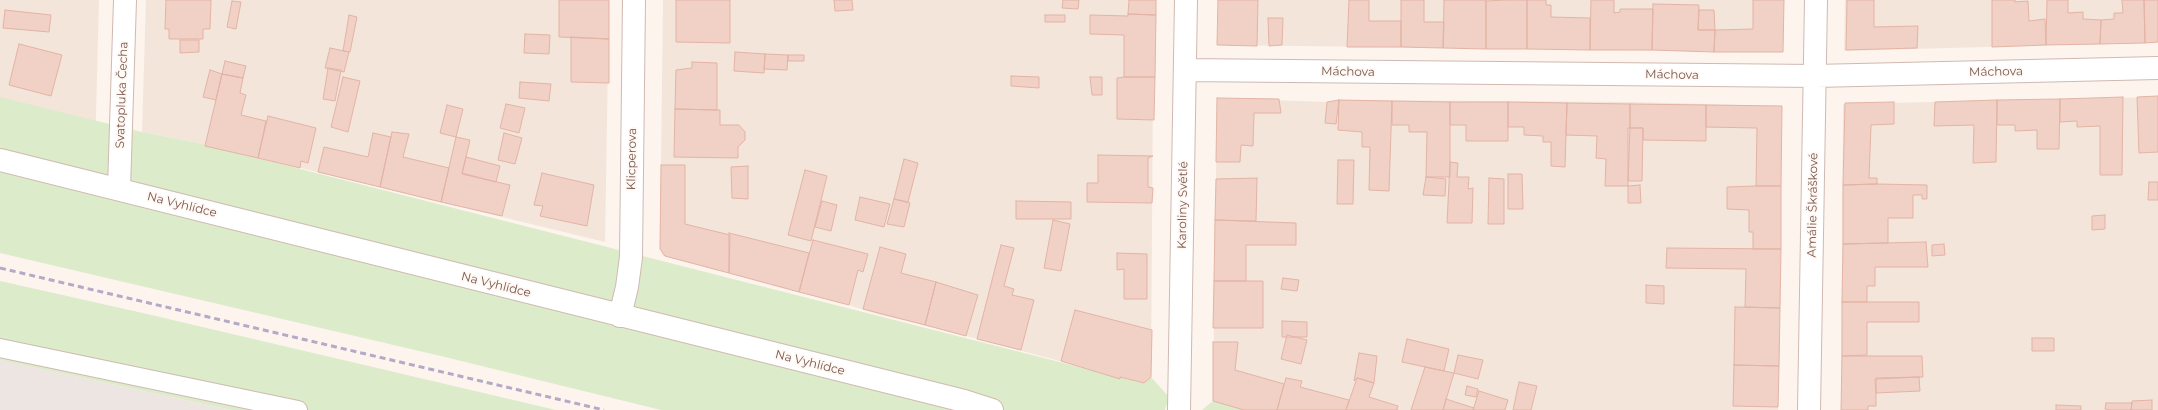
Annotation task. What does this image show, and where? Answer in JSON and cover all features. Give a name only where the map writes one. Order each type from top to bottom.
[{"type":"street","name":"Svatopluka Čecha","points":[[119,189],[125,0]]},
{"type":"street","name":"Klicperova","points":[[620,316],[627,287],[631,257],[634,0]]},
{"type":"street","name":"Karoliny Světlé","points":[[1179,410],[1186,0]]},
{"type":"street","name":"Amálie Škráškové","points":[[1810,410],[1816,0]]},
{"type":"street","name":"Máchova","points":[[1185,70],[1815,76],[2158,68]]},
{"type":"street","name":"Na Vyhlídce","points":[[0,160],[964,401],[992,410]]},
{"type":"lane","points":[[0,348],[298,410]]},
{"type":"shaded area","points":[[0,0],[99,0],[94,191],[0,164]]},
{"type":"shaded area","points":[[146,0],[609,0],[605,242],[198,143],[142,132]]},
{"type":"shaded area","points":[[663,0],[1156,0],[1153,78],[1151,377],[1142,383],[925,325],[880,315],[849,305],[663,256],[660,249]]},
{"type":"shaded area","points":[[1218,0],[1784,0],[1783,52],[1217,45]]},
{"type":"shaded area","points":[[1845,0],[2158,0],[2158,42],[1844,51]]},
{"type":"shaded area","points":[[2158,97],[2158,410],[1841,410],[1843,104]]},
{"type":"shaded area","points":[[1217,98],[1327,102],[1339,100],[1628,102],[1782,106],[1778,249],[1780,308],[1778,410],[1244,410],[1213,401]]},
{"type":"shaded area","points":[[0,360],[231,410],[0,410]]},
{"type":"green space","points":[[0,97],[142,132],[198,143],[1142,383],[1151,377],[1169,397],[1165,410],[661,410],[445,357],[0,253]]},
{"type":"green space","points":[[0,281],[556,410],[232,410],[0,360]]},
{"type":"green space","points":[[1213,401],[1244,410],[1202,410]]},
{"type":"building","points":[[166,0],[211,0],[210,29],[203,29],[203,39],[169,39],[169,29],[165,29]]},
{"type":"building","points":[[559,0],[609,0],[609,39],[559,37]]},
{"type":"building","points":[[676,0],[730,0],[730,43],[676,42]]},
{"type":"building","points":[[834,0],[852,0],[853,10],[835,11]]},
{"type":"building","points":[[1063,0],[1079,0],[1078,9],[1062,8]]},
{"type":"building","points":[[1129,0],[1156,0],[1156,15],[1128,14]]},
{"type":"building","points":[[1218,0],[1258,0],[1257,46],[1217,45]]},
{"type":"building","points":[[1349,0],[1369,0],[1369,21],[1401,21],[1401,47],[1347,47]]},
{"type":"building","points":[[1401,0],[1424,0],[1424,22],[1444,22],[1443,48],[1401,47]]},
{"type":"building","points":[[1444,0],[1486,0],[1486,49],[1443,48]]},
{"type":"building","points":[[1527,0],[1527,49],[1486,49],[1486,1]]},
{"type":"building","points":[[1527,0],[1546,0],[1546,5],[1551,5],[1551,17],[1590,18],[1590,50],[1527,49]]},
{"type":"building","points":[[1591,0],[1614,0],[1614,13],[1620,12],[1620,9],[1653,9],[1652,50],[1590,50]]},
{"type":"building","points":[[1753,0],[1784,0],[1783,52],[1714,52],[1715,30],[1753,29]]},
{"type":"building","points":[[1847,0],[1874,0],[1874,27],[1918,26],[1917,48],[1846,50]]},
{"type":"building","points":[[1992,0],[2015,0],[2015,2],[2028,1],[2029,21],[2045,19],[2046,45],[1992,47]]},
{"type":"building","points":[[2047,0],[2068,0],[2068,13],[2083,12],[2083,19],[2101,20],[2100,44],[2046,45]]},
{"type":"building","points":[[2122,0],[2144,0],[2145,43],[2100,44],[2101,20],[2114,19],[2114,13],[2123,13]]},
{"type":"building","points":[[2144,0],[2158,0],[2158,42],[2145,43]]},
{"type":"building","points":[[232,1],[241,2],[236,29],[227,27]]},
{"type":"building","points":[[1653,4],[1699,5],[1698,30],[1715,30],[1714,52],[1652,50]]},
{"type":"building","points":[[5,10],[51,15],[49,32],[3,28]]},
{"type":"building","points":[[1699,10],[1714,10],[1715,30],[1698,30]]},
{"type":"building","points":[[1128,14],[1156,15],[1155,77],[1124,77],[1124,35],[1090,34],[1090,15],[1128,16]]},
{"type":"building","points":[[349,15],[357,17],[350,52],[343,51]]},
{"type":"building","points":[[1045,15],[1065,15],[1065,22],[1045,22]]},
{"type":"building","points":[[1268,18],[1283,18],[1282,45],[1269,46]]},
{"type":"building","points":[[525,34],[550,35],[549,54],[524,53]]},
{"type":"building","points":[[571,37],[609,39],[609,83],[571,82]]},
{"type":"building","points":[[180,40],[199,40],[199,52],[180,53]]},
{"type":"building","points":[[19,44],[62,55],[51,96],[9,85]]},
{"type":"building","points":[[330,48],[349,52],[344,72],[325,68]]},
{"type":"building","points":[[735,52],[765,54],[764,73],[734,71]]},
{"type":"building","points":[[765,54],[788,55],[787,70],[764,69]]},
{"type":"building","points":[[788,55],[804,55],[804,61],[788,61]]},
{"type":"building","points":[[225,61],[246,66],[243,78],[222,74]]},
{"type":"building","points":[[692,62],[717,63],[717,110],[675,109],[676,70],[692,68]]},
{"type":"building","points":[[328,68],[341,70],[335,101],[323,99]]},
{"type":"building","points":[[210,70],[222,74],[216,100],[203,97]]},
{"type":"building","points":[[222,74],[243,78],[240,93],[246,95],[241,115],[266,121],[258,158],[205,146]]},
{"type":"building","points":[[1011,76],[1039,77],[1039,88],[1011,86]]},
{"type":"building","points":[[343,77],[360,81],[348,132],[331,127]]},
{"type":"building","points":[[1090,77],[1102,77],[1102,95],[1092,95]]},
{"type":"building","points":[[1155,77],[1154,120],[1117,119],[1117,78]]},
{"type":"building","points":[[520,82],[551,84],[549,101],[519,98]]},
{"type":"building","points":[[2158,96],[2158,152],[2139,153],[2137,97]]},
{"type":"building","points":[[2123,97],[2122,175],[2100,175],[2100,126],[2077,127],[2077,121],[2060,122],[2060,99]]},
{"type":"building","points":[[1217,98],[1279,99],[1281,113],[1254,113],[1253,146],[1241,145],[1240,162],[1216,162]]},
{"type":"building","points":[[2060,99],[2059,149],[2037,149],[2037,130],[2015,131],[2015,125],[1997,125],[1997,100]]},
{"type":"building","points":[[1339,100],[1336,124],[1325,123],[1327,102]]},
{"type":"building","points":[[1339,100],[1392,101],[1389,191],[1369,190],[1370,147],[1362,147],[1362,132],[1338,130]]},
{"type":"building","points":[[1997,100],[1996,162],[1973,163],[1974,125],[1934,126],[1935,102]]},
{"type":"building","points":[[1392,101],[1450,102],[1450,177],[1426,177],[1427,132],[1409,132],[1409,125],[1392,125]]},
{"type":"building","points":[[1450,102],[1508,102],[1508,141],[1466,141],[1466,125],[1450,125]]},
{"type":"building","points":[[1508,102],[1567,103],[1565,167],[1551,166],[1551,142],[1543,142],[1543,136],[1524,135],[1524,127],[1508,127]]},
{"type":"building","points":[[1894,102],[1894,124],[1871,125],[1869,178],[1877,178],[1877,184],[1843,185],[1845,103]]},
{"type":"building","points":[[1567,103],[1630,104],[1630,128],[1628,128],[1628,186],[1605,186],[1606,159],[1596,158],[1597,136],[1566,135]]},
{"type":"building","points":[[506,104],[525,108],[519,133],[500,128]]},
{"type":"building","points":[[1630,104],[1706,105],[1706,141],[1643,140],[1643,128],[1630,128]]},
{"type":"building","points":[[447,105],[463,109],[456,137],[440,133]]},
{"type":"building","points":[[1706,105],[1782,106],[1781,186],[1756,186],[1757,128],[1706,127]]},
{"type":"building","points":[[675,109],[720,110],[720,125],[739,125],[745,132],[745,140],[738,147],[738,158],[674,157]]},
{"type":"building","points":[[268,116],[316,128],[308,163],[301,161],[300,168],[258,158]]},
{"type":"building","points":[[1630,128],[1643,128],[1642,181],[1628,181]]},
{"type":"building","points":[[392,132],[409,134],[403,157],[449,168],[441,202],[380,187]]},
{"type":"building","points":[[373,133],[391,137],[380,187],[318,172],[324,147],[368,157]]},
{"type":"building","points":[[504,133],[522,138],[515,164],[498,160]]},
{"type":"building","points":[[456,137],[470,140],[462,174],[510,185],[502,216],[441,202]]},
{"type":"building","points":[[1098,155],[1153,156],[1148,158],[1148,187],[1153,188],[1152,203],[1087,202],[1087,183],[1098,183]]},
{"type":"building","points":[[466,157],[500,166],[496,182],[462,173]]},
{"type":"building","points":[[904,159],[918,163],[908,202],[894,199]]},
{"type":"building","points":[[1338,160],[1354,160],[1353,204],[1337,204]]},
{"type":"building","points":[[1450,162],[1458,163],[1457,177],[1469,177],[1468,189],[1473,188],[1472,223],[1447,223]]},
{"type":"building","points":[[661,165],[685,165],[685,224],[730,235],[729,273],[665,256],[660,249]]},
{"type":"building","points":[[748,166],[748,199],[732,198],[731,167]]},
{"type":"building","points":[[805,170],[827,176],[811,241],[788,235]]},
{"type":"building","points":[[542,173],[594,185],[587,226],[540,216],[543,206],[534,205]]},
{"type":"building","points":[[1508,174],[1522,174],[1523,209],[1508,209]]},
{"type":"building","points":[[1426,177],[1446,179],[1445,196],[1423,195]]},
{"type":"building","points":[[1257,178],[1256,221],[1215,220],[1216,179]]},
{"type":"building","points":[[1489,178],[1504,179],[1504,224],[1488,224]]},
{"type":"building","points":[[2149,182],[2158,182],[2158,200],[2148,200]]},
{"type":"building","points":[[1640,185],[1641,203],[1628,203],[1628,186]]},
{"type":"building","points":[[1843,185],[1927,185],[1927,199],[1922,199],[1922,195],[1913,195],[1913,218],[1888,218],[1888,243],[1843,244]]},
{"type":"building","points":[[1781,186],[1781,249],[1753,249],[1753,232],[1749,232],[1749,210],[1727,209],[1727,187]]},
{"type":"building","points":[[860,197],[890,204],[884,227],[855,220]]},
{"type":"building","points":[[894,199],[910,203],[904,227],[887,224]]},
{"type":"building","points":[[822,201],[837,205],[831,231],[815,227]]},
{"type":"building","points":[[1016,201],[1071,202],[1071,219],[1016,219]]},
{"type":"building","points":[[2105,215],[2105,229],[2092,230],[2092,216]]},
{"type":"building","points":[[1053,220],[1070,224],[1061,271],[1044,268]]},
{"type":"building","points":[[1215,220],[1296,223],[1296,245],[1246,245],[1246,281],[1214,281]]},
{"type":"building","points":[[729,233],[809,253],[799,292],[729,273]]},
{"type":"building","points":[[813,240],[868,254],[863,272],[858,270],[849,305],[799,292]]},
{"type":"building","points":[[1926,242],[1928,267],[1875,267],[1875,286],[1867,286],[1867,302],[1842,302],[1843,244]]},
{"type":"building","points":[[1944,244],[1945,255],[1932,256],[1932,245]]},
{"type":"building","points":[[1001,245],[1014,248],[1004,286],[1014,289],[1012,295],[1034,300],[1021,350],[977,339]]},
{"type":"building","points":[[880,247],[906,254],[901,273],[936,282],[925,325],[863,309]]},
{"type":"building","points":[[1667,248],[1781,249],[1780,308],[1745,307],[1746,269],[1666,268]]},
{"type":"building","points":[[1117,253],[1147,254],[1147,299],[1124,299],[1124,269],[1117,270]]},
{"type":"building","points":[[1283,278],[1299,280],[1297,291],[1281,289]]},
{"type":"building","points":[[1214,281],[1263,281],[1263,328],[1213,328]]},
{"type":"building","points":[[936,282],[978,295],[966,336],[925,325]]},
{"type":"building","points":[[1646,285],[1664,286],[1664,304],[1646,303]]},
{"type":"building","points":[[1842,302],[1919,302],[1919,322],[1867,322],[1867,355],[1842,356]]},
{"type":"building","points":[[1735,307],[1780,308],[1779,366],[1734,365]]},
{"type":"building","points":[[1075,310],[1152,330],[1151,377],[1144,383],[1120,377],[1120,379],[1061,361]]},
{"type":"building","points":[[1282,321],[1307,322],[1307,337],[1282,337]]},
{"type":"building","points":[[1287,335],[1307,340],[1301,364],[1281,359]]},
{"type":"building","points":[[2032,338],[2054,338],[2054,351],[2032,351]]},
{"type":"building","points":[[1407,339],[1449,349],[1444,371],[1402,362]]},
{"type":"building","points":[[1213,342],[1238,342],[1235,370],[1284,384],[1277,410],[1244,410],[1213,401]]},
{"type":"building","points":[[1359,353],[1377,356],[1374,383],[1357,378],[1354,381]]},
{"type":"building","points":[[1458,355],[1483,360],[1478,379],[1454,373]]},
{"type":"building","points":[[1842,356],[1922,356],[1923,377],[1876,378],[1876,406],[1868,406],[1868,410],[1841,410]]},
{"type":"building","points":[[1734,365],[1779,366],[1778,407],[1733,406]]},
{"type":"building","points":[[1425,367],[1454,373],[1443,410],[1411,410]]},
{"type":"building","points":[[1919,377],[1920,391],[1876,393],[1875,379]]},
{"type":"building","points":[[1286,378],[1302,381],[1300,387],[1349,400],[1346,410],[1277,410]]},
{"type":"building","points":[[1357,378],[1374,383],[1369,397],[1398,406],[1397,410],[1346,410]]},
{"type":"building","points":[[1519,382],[1537,386],[1531,410],[1513,410]]},
{"type":"building","points":[[1467,386],[1478,389],[1476,397],[1465,395]]},
{"type":"building","points":[[1479,391],[1508,400],[1505,410],[1473,410]]},
{"type":"building","points":[[1446,399],[1474,408],[1473,410],[1443,410]]},
{"type":"building","points":[[2152,400],[2152,410],[2131,410],[2132,401]]},
{"type":"building","points":[[2106,403],[2132,403],[2131,410],[2110,410],[2105,409]]},
{"type":"building","points":[[2056,405],[2081,406],[2081,410],[2056,410]]},
{"type":"railway","points":[[0,268],[604,410]]}]
